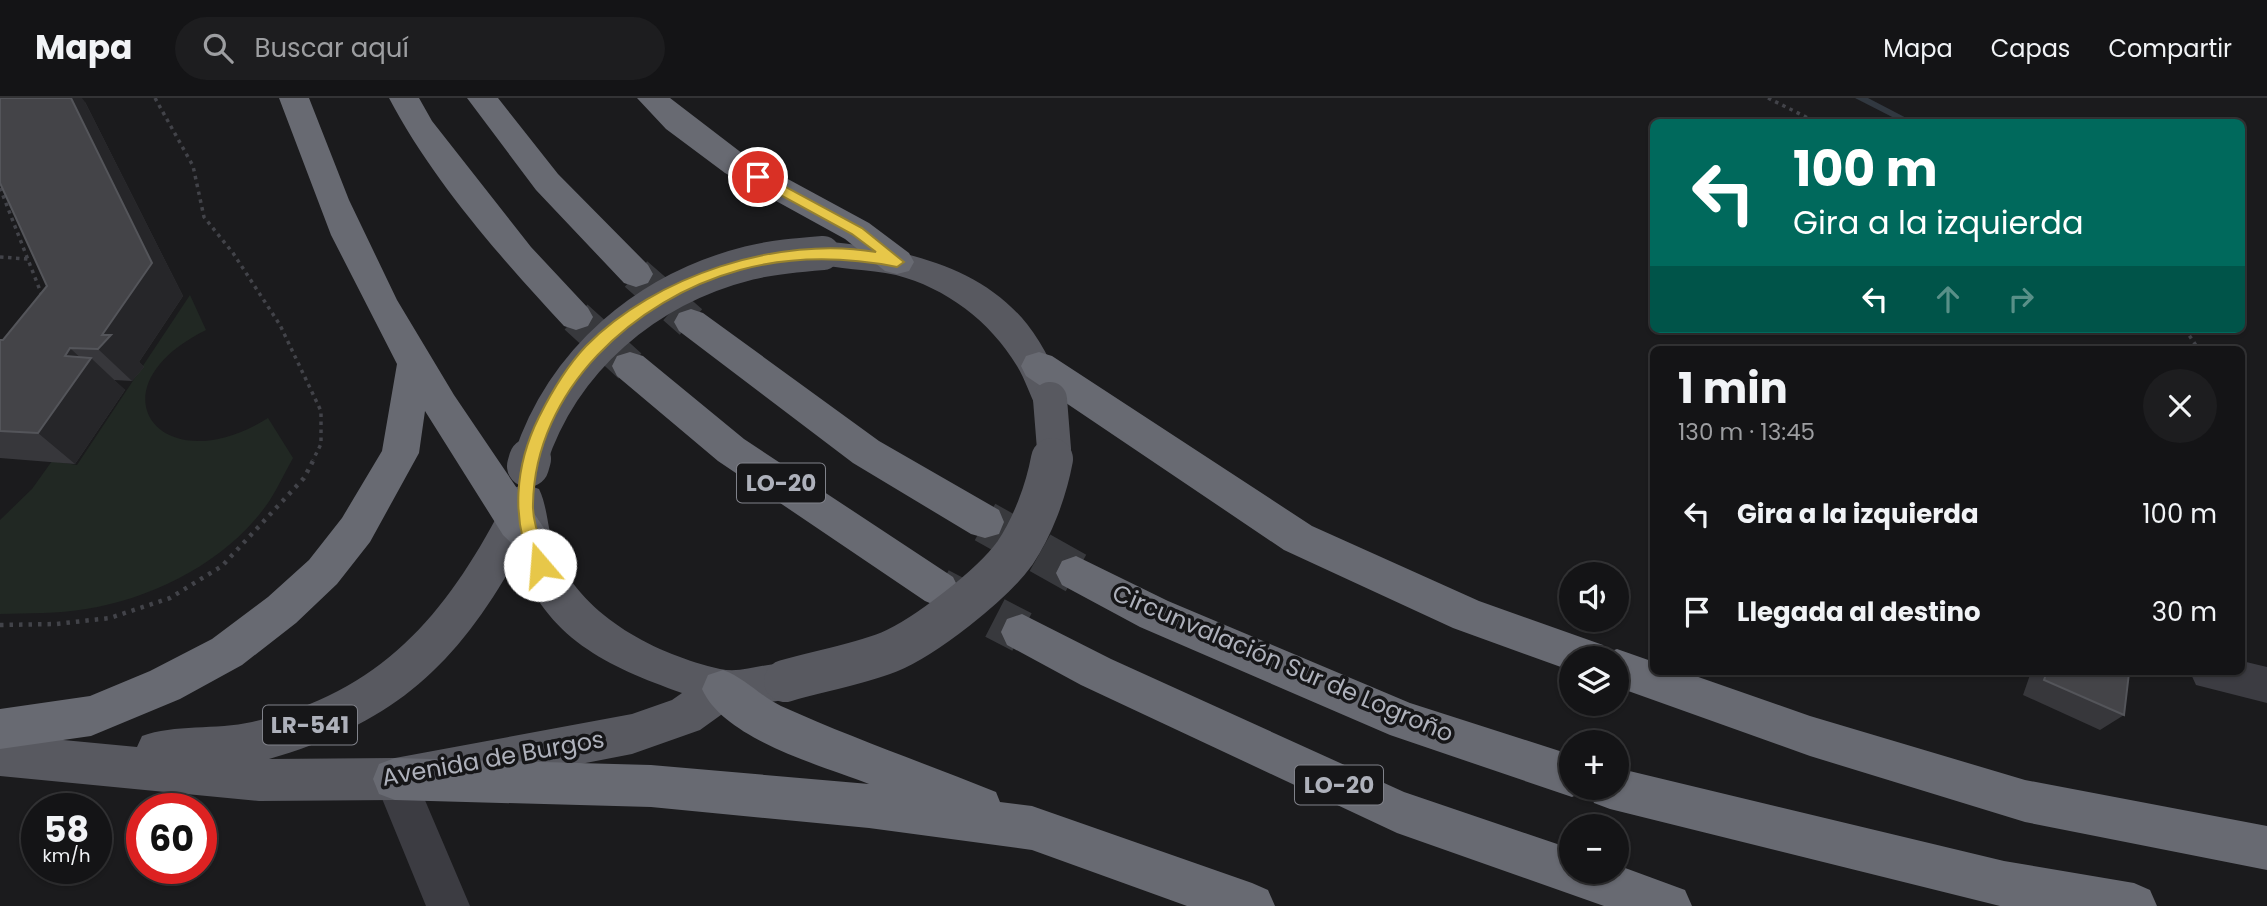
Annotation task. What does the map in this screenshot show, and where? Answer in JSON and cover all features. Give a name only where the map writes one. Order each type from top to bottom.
[{"type":"highway","points":[[294,98],[309,145],[349,237],[415,364],[524,522]]},
{"type":"highway","points":[[404,98],[419,126],[519,256],[576,317]]},
{"type":"highway","points":[[482,98],[547,182],[636,274]]},
{"type":"highway","points":[[652,98],[677,122],[736,165],[857,231],[897,262]]},
{"type":"highway","name":"LO-20","points":[[691,321],[866,452],[985,522]]},
{"type":"highway","points":[[0,730],[91,716],[140,696],[228,652],[282,610],[323,572],[356,530],[400,453],[415,364]]},
{"type":"highway","name":"LO-20","points":[[630,366],[731,450],[939,589]]},
{"type":"highway","points":[[1044,383],[1298,538],[1467,615],[1559,648]]},
{"type":"highway","name":"Circunvalación Sur de Logroño","points":[[1076,573],[1154,614],[1405,721],[1559,772]]},
{"type":"highway","name":"LO-20","points":[[1022,632],[1096,672],[1396,811],[1670,906]]},
{"type":"highway","points":[[1629,672],[1810,736],[2025,801],[2267,848]]},
{"type":"highway","points":[[723,689],[750,713],[816,743],[1032,828],[1252,906]]},
{"type":"highway","points":[[396,779],[651,786],[869,806],[1032,828]]},
{"type":"highway","points":[[1629,793],[2004,884],[2134,906]]},
{"type":"main road","points":[[823,253],[864,255],[897,262],[934,273],[978,297],[1014,328],[1044,383],[1054,449],[1047,487],[1016,551],[1004,566],[927,632],[888,652],[785,681],[723,689],[643,660],[603,639],[568,607],[540,565],[524,522],[528,466],[534,443],[563,384],[592,349],[643,309],[703,278],[740,265],[823,253]]},
{"type":"main road","name":"LR-541","points":[[0,730],[156,751],[235,747],[294,732],[362,703],[425,653],[479,587],[524,522]]},
{"type":"main road","name":"Avenida de Burgos","points":[[0,755],[259,780],[396,779],[632,734],[685,716],[723,689]]},
{"type":"street","points":[[2223,675],[2267,685]]},
{"type":"street","points":[[396,779],[448,906]]},
{"type":"path","points":[[0,625],[56,624],[110,618],[170,598],[222,566],[239,549],[304,478],[321,444],[321,411],[315,398],[279,325],[233,253],[204,217],[193,166],[155,98]]},
{"type":"path","points":[[1768,98],[1810,119]]},
{"type":"path","points":[[0,188],[46,305]]},
{"type":"path","points":[[0,257],[27,259]]},
{"type":"shaded area","points":[[190,295],[206,330],[170,353],[151,378],[145,401],[152,421],[170,435],[196,441],[229,436],[268,418],[293,458],[273,495],[234,541],[189,573],[164,585],[112,604],[86,609],[54,613],[0,614],[0,520],[32,489],[52,461],[77,465]]},
{"type":"building","points":[[0,98],[71,98],[152,263],[102,335],[111,335],[98,349],[70,348],[65,356],[91,358],[38,433],[0,431],[0,340],[3,340],[47,286],[0,183]]},
{"type":"building","points":[[2046,675],[2129,675],[2124,715],[2044,680]]},
{"type":"waterway","points":[[1860,98],[1903,119]]},
{"type":"tunnel","points":[[636,274],[691,322]]},
{"type":"tunnel","points":[[576,317],[630,366]]},
{"type":"tunnel","points":[[985,522],[1076,573]]},
{"type":"tunnel","points":[[939,589],[1022,632]]},
{"type":"route","points":[[540,565],[530,537],[524,507],[528,466],[534,443],[563,384],[592,349],[643,309],[703,278],[740,265],[772,258],[823,253],[864,255],[897,262],[857,231],[758,177]]}]
